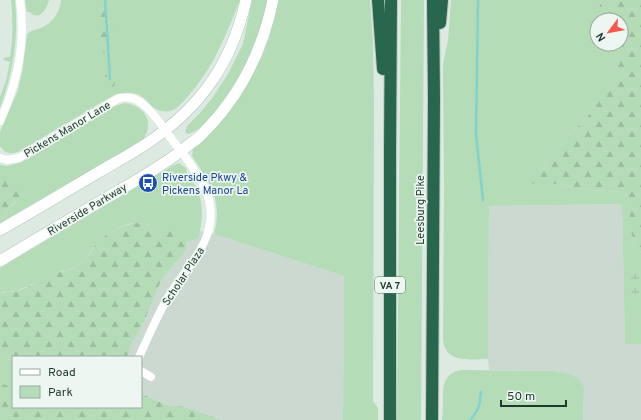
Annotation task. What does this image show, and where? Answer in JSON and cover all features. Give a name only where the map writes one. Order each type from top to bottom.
[{"type":"highway","points":[[378,0],[390,150]]},
{"type":"highway","name":"VA 7","points":[[390,420],[391,0]]},
{"type":"highway","name":"Leesburg Pike","points":[[432,420],[434,98],[433,0]]},
{"type":"highway","points":[[434,98],[442,0]]},
{"type":"main road","points":[[0,230],[149,142],[192,107],[220,70],[232,47],[239,28],[246,0]]},
{"type":"main road","name":"Riverside Parkway","points":[[0,261],[154,170],[199,137],[218,116],[246,77],[259,49],[266,29],[273,0]]},
{"type":"street","points":[[0,121],[13,87],[20,55],[22,24],[20,0]]},
{"type":"street","name":"Pickens Manor Lane","points":[[0,158],[7,160],[19,158],[119,98],[136,99],[143,103],[181,151]]},
{"type":"street","name":"Scholar Plaza","points":[[140,356],[166,300],[202,249],[209,232],[211,215],[209,199],[204,186],[181,151]]},
{"type":"street","points":[[142,372],[151,376]]},
{"type":"shaded area","points":[[622,204],[625,343],[641,344],[641,420],[583,420],[584,387],[569,374],[554,371],[489,370],[489,206]]},
{"type":"shaded area","points":[[200,231],[214,234],[344,276],[343,420],[222,420],[185,407],[167,405],[142,393],[142,356],[127,355],[144,322],[160,283],[181,257],[186,249],[186,242],[198,239]]},
{"type":"green space","points":[[11,0],[15,0],[16,14],[14,55],[5,95],[0,108],[0,97],[6,81],[10,62],[3,59],[10,57],[11,50]]},
{"type":"green space","points":[[25,0],[49,0],[42,13],[36,16],[30,12],[27,12]]},
{"type":"green space","points":[[61,0],[240,0],[225,37],[211,65],[191,93],[175,109],[170,111],[157,110],[142,97],[135,94],[123,93],[114,95],[20,151],[12,153],[7,152],[0,146],[0,132],[18,90],[22,73],[27,35],[32,31],[45,26],[55,17]]},
{"type":"green space","points":[[99,0],[109,0],[112,19],[111,51],[103,53],[99,46],[97,5]]},
{"type":"green space","points":[[252,0],[268,0],[254,46],[248,60],[233,87],[214,113],[199,128],[188,134],[185,132],[187,126],[213,97],[228,74],[243,44]]},
{"type":"green space","points":[[279,0],[370,0],[373,42],[374,107],[373,401],[378,408],[378,420],[343,420],[344,276],[214,234],[217,211],[216,201],[209,184],[192,156],[193,149],[217,126],[246,87],[262,57],[269,39]]},
{"type":"green space","points":[[401,0],[424,0],[421,420],[397,420]]},
{"type":"green space","points":[[451,0],[602,0],[597,12],[589,12],[589,52],[619,52],[621,58],[613,85],[588,116],[540,167],[536,184],[554,184],[592,190],[624,192],[630,202],[630,227],[635,248],[641,252],[641,344],[625,344],[622,204],[489,206],[488,359],[466,359],[453,356],[448,353],[443,339],[443,64],[448,40]]},
{"type":"green space","points":[[602,0],[641,0],[641,252],[635,248],[630,227],[630,202],[624,192],[592,190],[554,184],[531,183],[540,167],[588,116],[612,85],[621,58],[619,52],[629,52],[629,12],[597,12]]},
{"type":"green space","points":[[114,69],[116,77],[114,86],[110,89],[106,89],[104,85],[106,71]]},
{"type":"green space","points":[[125,103],[143,111],[146,116],[148,127],[143,140],[0,223],[0,220],[14,203],[17,202],[8,179],[0,179],[0,165],[8,166],[22,162],[115,106]]},
{"type":"green space","points":[[179,163],[186,168],[188,176],[199,193],[202,219],[198,239],[186,242],[172,232],[145,224],[131,223],[110,232],[98,242],[83,262],[70,270],[59,272],[17,291],[3,292],[0,294],[0,268]]},
{"type":"green space","points":[[0,179],[8,179],[19,182],[26,191],[24,199],[12,204],[0,220]]},
{"type":"green space","points":[[140,223],[168,230],[176,233],[186,242],[186,249],[181,257],[160,283],[144,322],[131,345],[127,356],[12,356],[12,361],[0,356],[0,294],[18,291],[51,274],[74,268],[85,260],[97,243],[105,236],[125,226]]},
{"type":"green space","points":[[641,271],[641,301],[630,289],[628,279],[633,274]]},
{"type":"green space","points":[[0,356],[12,361],[12,387],[0,383]]},
{"type":"green space","points":[[461,370],[554,371],[569,374],[579,379],[584,387],[583,420],[442,420],[444,383],[448,376]]},
{"type":"green space","points":[[0,383],[12,387],[12,408],[88,408],[104,411],[142,408],[142,393],[167,405],[185,407],[222,420],[0,420]]},
{"type":"green space","points":[[88,408],[127,408],[105,411]]},
{"type":"waterway","points":[[105,0],[110,79]]},
{"type":"waterway","points":[[478,0],[476,134],[483,200]]},
{"type":"waterway","points":[[470,420],[478,407],[481,392]]},
{"type":"place","name":"Riverside Pkwy & Pickens Manor La","points":[[148,183]]}]
